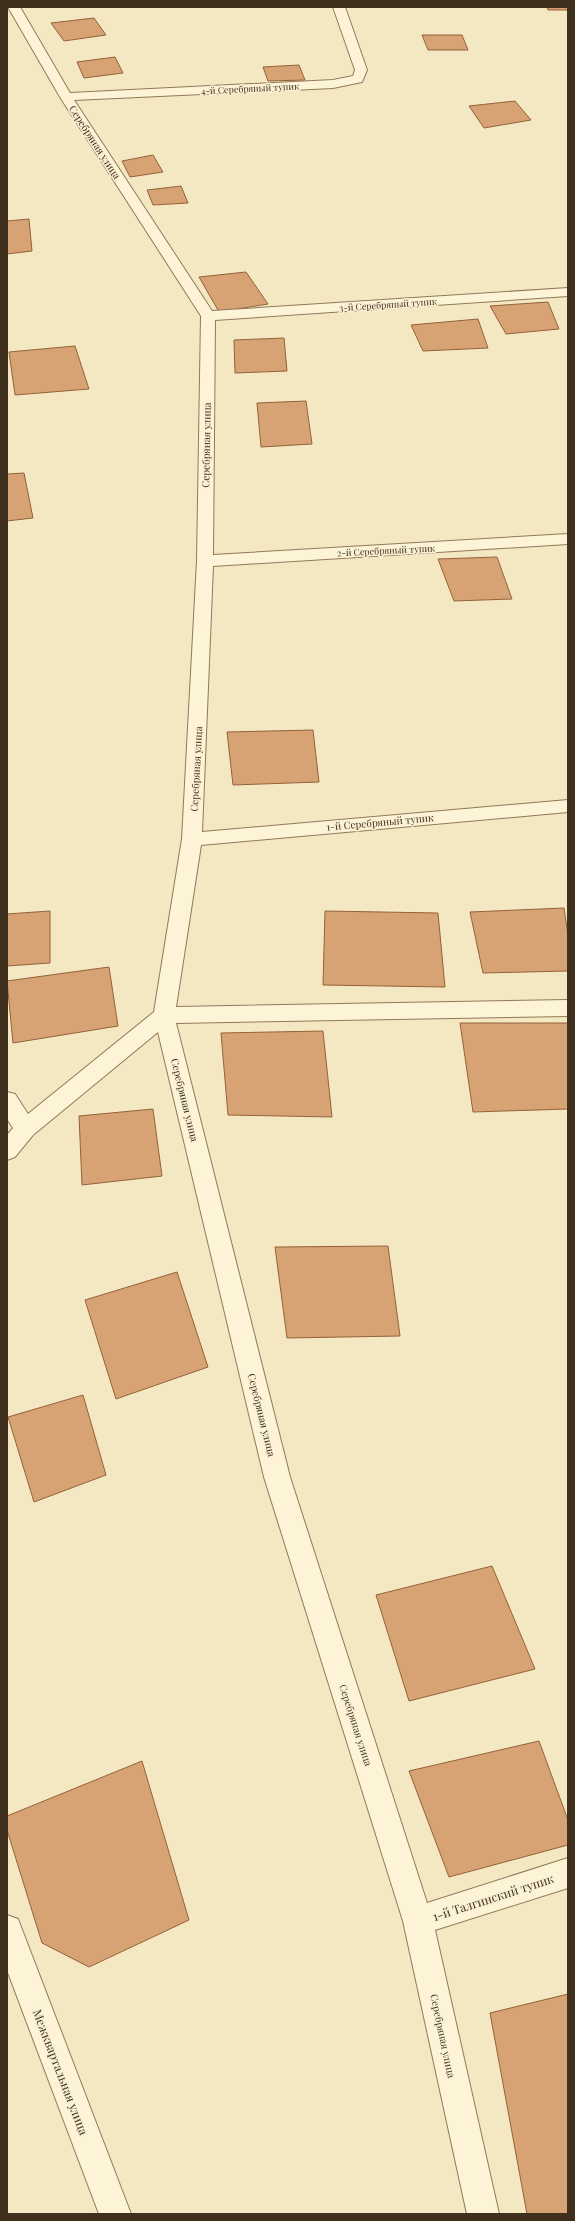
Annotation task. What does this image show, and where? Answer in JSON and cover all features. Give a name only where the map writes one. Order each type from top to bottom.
[{"type":"street","name":"Серебряная улица","points":[[14,7],[66,97],[208,316],[205,561],[192,839],[164,1015],[277,1477],[418,1921],[482,2214]]},
{"type":"street","name":"4-й Серебряный тупик","points":[[66,97],[333,84],[358,79],[361,70],[339,7]]},
{"type":"street","name":"3-й Серебряный тупик","points":[[208,316],[568,292]]},
{"type":"street","name":"2-й Серебряный тупик","points":[[205,561],[568,539]]},
{"type":"street","name":"1-й Серебряный тупик","points":[[192,839],[568,806]]},
{"type":"street","points":[[7,1151],[25,1129],[164,1015],[568,1008]]},
{"type":"street","points":[[7,1100],[25,1129]]},
{"type":"street","name":"1-й Талгинский тупик","points":[[418,1921],[568,1873]]},
{"type":"street","name":"Межквартальная улица","points":[[7,1930],[115,2214]]},
{"type":"building","points":[[547,7],[568,7],[568,10],[548,10]]},
{"type":"building","points":[[94,18],[106,35],[64,41],[51,23]]},
{"type":"building","points":[[422,35],[462,35],[468,50],[428,50]]},
{"type":"building","points":[[115,57],[123,73],[84,78],[77,62]]},
{"type":"building","points":[[299,65],[305,80],[268,81],[263,67]]},
{"type":"building","points":[[515,101],[531,120],[484,128],[469,106]]},
{"type":"building","points":[[153,155],[163,172],[130,177],[122,161]]},
{"type":"building","points":[[181,186],[188,203],[153,205],[147,190]]},
{"type":"building","points":[[29,219],[32,251],[7,254],[7,221]]},
{"type":"building","points":[[246,272],[268,304],[219,312],[199,277]]},
{"type":"building","points":[[548,302],[559,329],[506,334],[490,306]]},
{"type":"building","points":[[478,319],[488,348],[423,351],[411,325]]},
{"type":"building","points":[[284,338],[287,371],[235,373],[234,340]]},
{"type":"building","points":[[75,346],[89,389],[15,395],[9,352]]},
{"type":"building","points":[[306,401],[312,444],[261,447],[257,403]]},
{"type":"building","points":[[24,473],[33,518],[7,521],[7,474]]},
{"type":"building","points":[[497,557],[512,599],[454,601],[438,559]]},
{"type":"building","points":[[313,730],[319,782],[233,785],[227,732]]},
{"type":"building","points":[[564,908],[568,935],[568,971],[483,973],[470,912]]},
{"type":"building","points":[[50,911],[50,963],[7,966],[7,914]]},
{"type":"building","points":[[325,911],[438,913],[445,987],[323,985]]},
{"type":"building","points":[[109,967],[118,1026],[13,1043],[7,981]]},
{"type":"building","points":[[460,1023],[568,1023],[568,1109],[473,1112]]},
{"type":"building","points":[[323,1031],[332,1117],[228,1115],[221,1033]]},
{"type":"building","points":[[153,1109],[162,1176],[82,1185],[79,1116]]},
{"type":"building","points":[[388,1246],[400,1336],[287,1338],[275,1247]]},
{"type":"building","points":[[177,1272],[208,1367],[116,1399],[85,1300]]},
{"type":"building","points":[[83,1395],[106,1475],[34,1502],[8,1417]]},
{"type":"building","points":[[492,1566],[535,1669],[409,1701],[376,1595]]},
{"type":"building","points":[[539,1741],[568,1820],[568,1845],[449,1877],[409,1771]]},
{"type":"building","points":[[142,1761],[189,1920],[89,1967],[42,1943],[7,1830],[7,1816]]},
{"type":"building","points":[[568,1994],[568,2214],[527,2214],[490,2013]]}]
